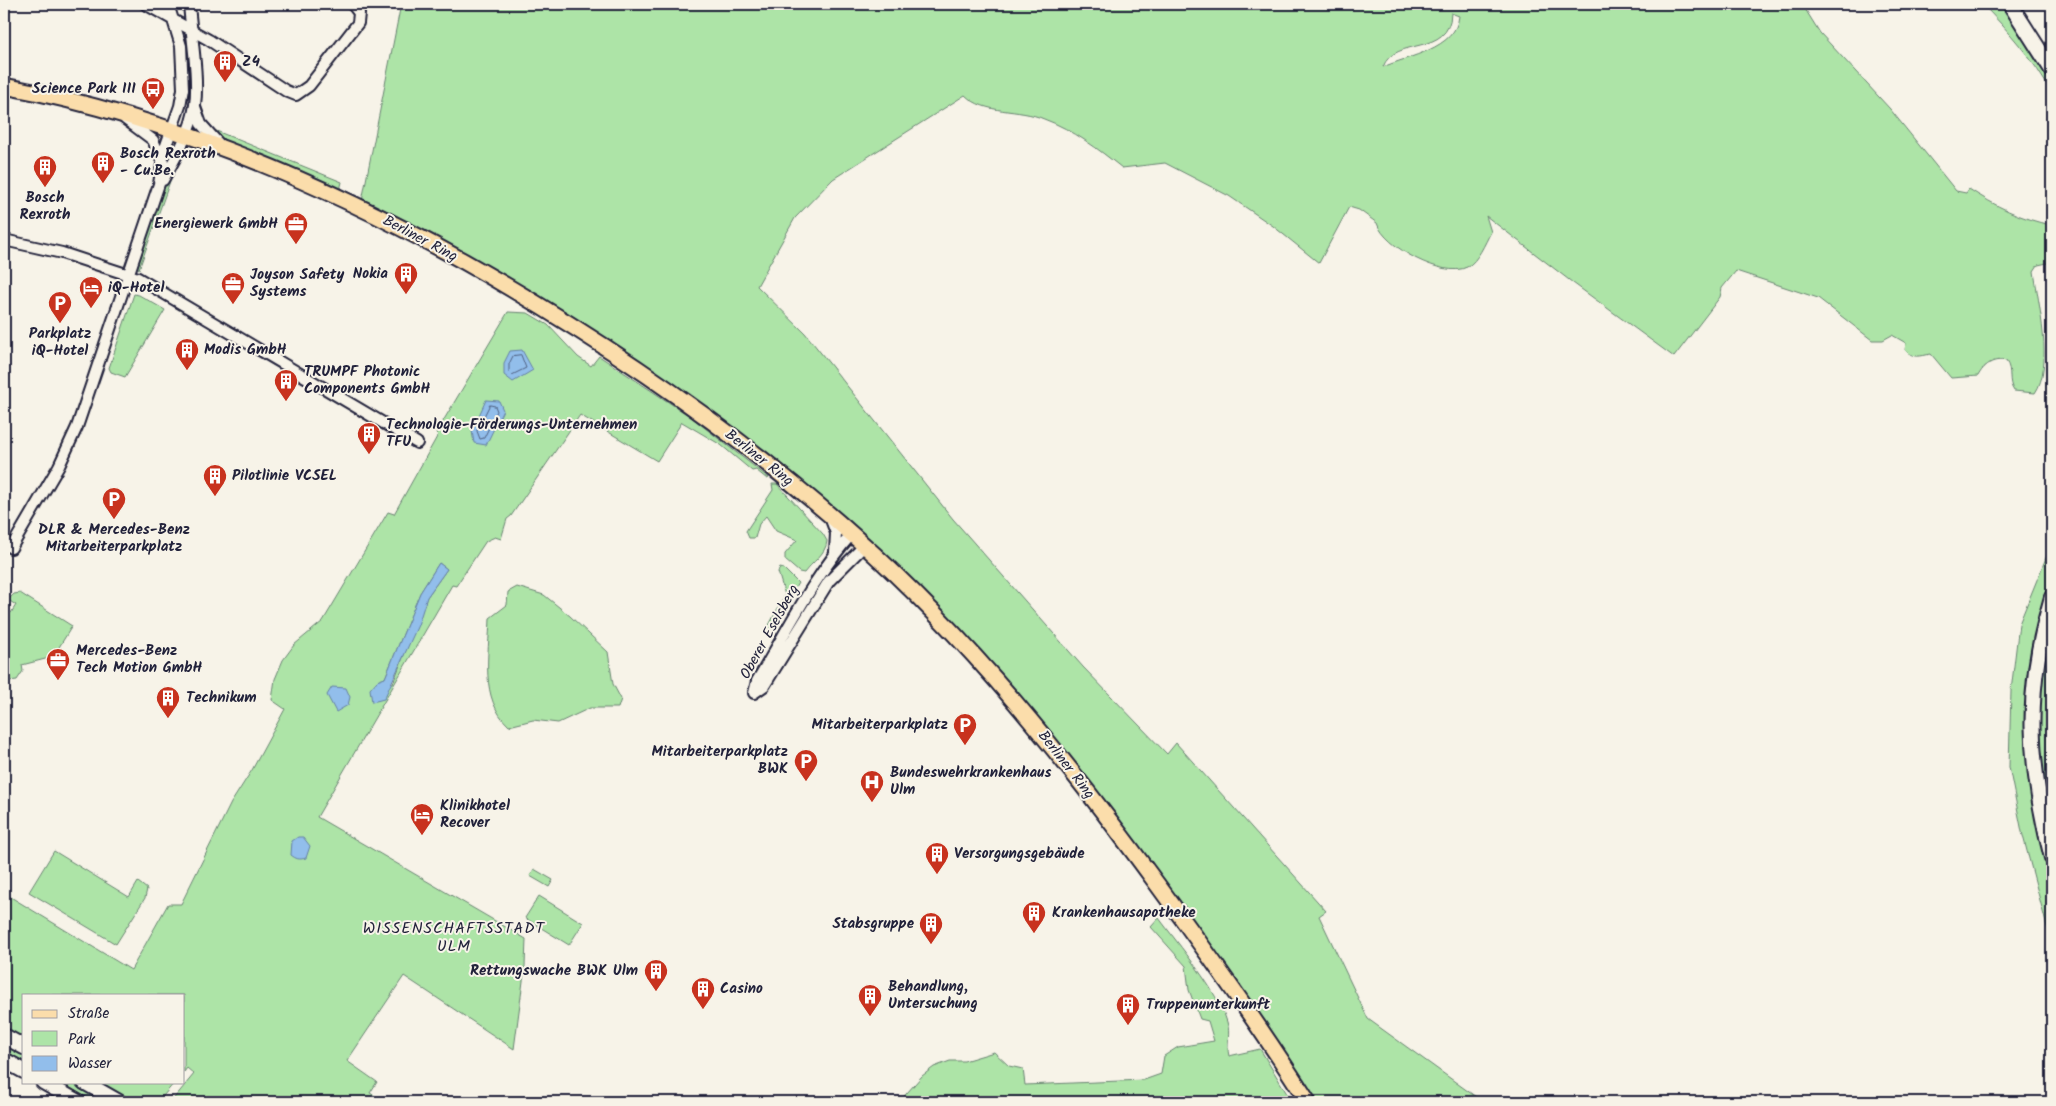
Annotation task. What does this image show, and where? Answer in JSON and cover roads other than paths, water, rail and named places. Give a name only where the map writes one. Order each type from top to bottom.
[{"type":"main road","name":"Berliner Ring","points":[[4,86],[57,97],[179,133],[312,185],[402,229],[557,316],[695,409],[763,459],[865,545],[949,630],[1034,724],[1112,822],[1196,938],[1308,1102]]},
{"type":"street","points":[[145,4],[172,21],[214,43],[290,93],[299,94],[309,86],[358,23],[359,13],[352,4]]},
{"type":"street","points":[[156,194],[165,147],[179,133],[183,83],[181,46],[168,4]]},
{"type":"street","points":[[189,4],[196,85],[195,106],[204,129],[230,152]]},
{"type":"street","points":[[2010,4],[2052,70]]},
{"type":"street","points":[[11,548],[59,466],[73,437],[156,194],[179,133],[195,106]]},
{"type":"street","points":[[118,114],[153,140],[162,163]]},
{"type":"street","points":[[4,240],[62,253],[129,274],[417,443]]},
{"type":"street","points":[[828,514],[836,533],[835,553]]},
{"type":"street","name":"Oberer Eselsberg","points":[[852,534],[835,553],[807,595],[758,681],[754,693],[764,686],[829,581],[865,545]]},
{"type":"street","points":[[2052,597],[2041,637],[2031,715],[2036,788],[2052,858]]},
{"type":"street","points":[[4,1036],[22,1046]]},
{"type":"street","points":[[4,1060],[22,1070]]},
{"type":"street","points":[[46,1084],[78,1102]]},
{"type":"street","points":[[88,1084],[119,1102]]},
{"type":"water","points":[[522,350],[533,370],[513,382],[504,375],[504,363],[510,351]]},
{"type":"water","points":[[486,400],[499,401],[503,410],[486,445],[474,443],[472,431]]},
{"type":"water","points":[[439,563],[447,569],[427,597],[418,625],[384,699],[372,702],[370,689],[377,681],[385,678],[420,593]]},
{"type":"water","points":[[332,687],[346,688],[350,697],[348,705],[336,712],[327,695]]},
{"type":"water","points":[[298,837],[303,837],[310,846],[306,858],[298,859],[291,855],[292,841]]},
{"type":"tram line","points":[[4,1050],[22,1061]]},
{"type":"tram line","points":[[63,1084],[94,1102]]},
{"type":"place","name":"Z4","points":[[225,83]]},
{"type":"place","name":"Science Park III","points":[[153,110]]},
{"type":"place","name":"Bosch Rexroth - Cu.Be.","points":[[103,184]]},
{"type":"place","name":"Bosch Rexroth","points":[[45,188]]},
{"type":"place","name":"Energiewerk GmbH","points":[[296,245]]},
{"type":"place","name":"Nokia","points":[[406,295]]},
{"type":"place","name":"Joyson Safety Systems","points":[[233,305]]},
{"type":"place","name":"iQ-Hotel","points":[[91,309]]},
{"type":"place","name":"Parkplatz iQ-Hotel","points":[[60,324]]},
{"type":"place","name":"Modis GmbH","points":[[187,371]]},
{"type":"place","name":"TRUMPF Photonic Components GmbH","points":[[286,402]]},
{"type":"place","name":"Technologie-Förderungs-Unternehmen TFU","points":[[369,455]]},
{"type":"place","name":"Pilotlinie VCSEL","points":[[215,497]]},
{"type":"place","name":"DLR & Mercedes-Benz Mitarbeiterparkplatz","points":[[114,520]]},
{"type":"place","name":"Mercedes-Benz Tech Motion GmbH","points":[[58,681]]},
{"type":"place","name":"Technikum","points":[[168,719]]},
{"type":"place","name":"Mitarbeiterparkplatz","points":[[965,746]]},
{"type":"place","name":"Mitarbeiterparkplatz BWK","points":[[806,782]]},
{"type":"place","name":"Bundeswehrkrankenhaus Ulm","points":[[872,803]]},
{"type":"place","name":"Klinikhotel Recover","points":[[422,836]]},
{"type":"place","name":"Versorgungsgebäude","points":[[937,875]]},
{"type":"place","name":"Krankenhausapotheke","points":[[1034,934]]},
{"type":"place","name":"Stabsgruppe","points":[[931,945]]},
{"type":"place","name":"Rettungswache BWK Ulm","points":[[656,992]]},
{"type":"place","name":"Casino","points":[[703,1010]]},
{"type":"place","name":"Behandlung, Untersuchung","points":[[870,1017]]},
{"type":"place","name":"Truppenunterkunft","points":[[1128,1026]]},
{"type":"district","name":"WISSENSCHAFTSSTADT ULM","points":[[454,937]]}]
